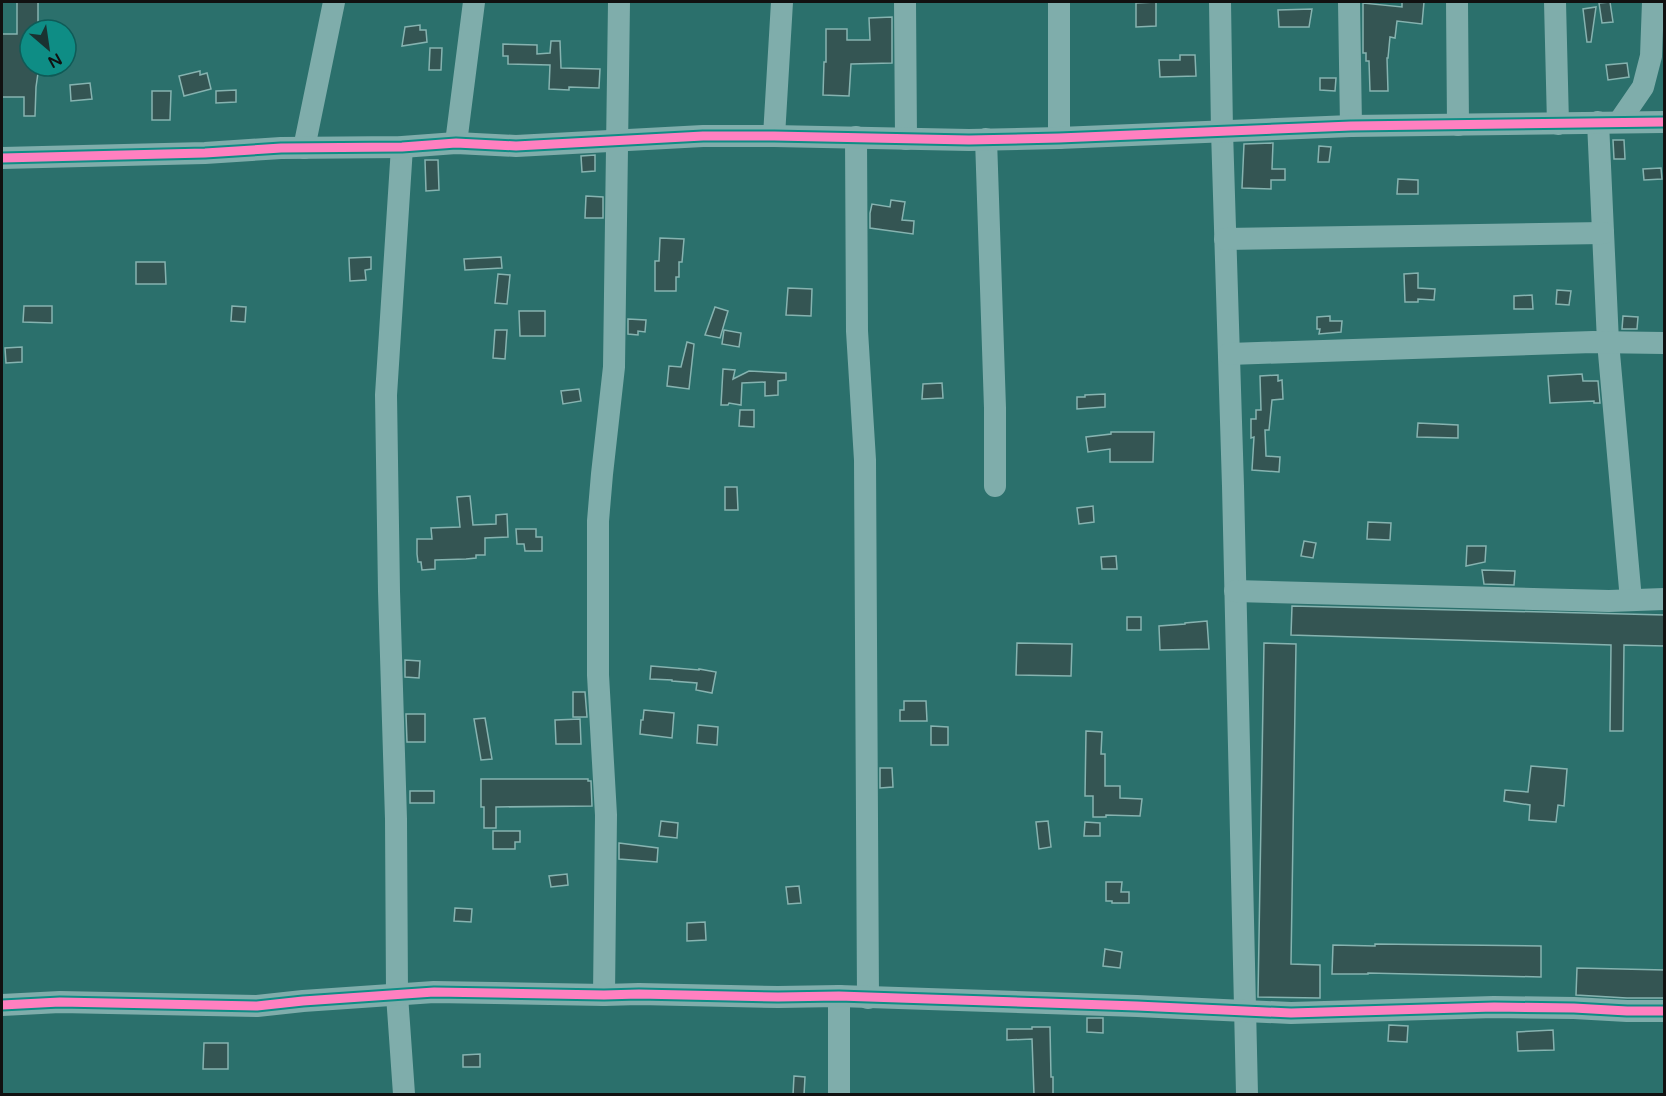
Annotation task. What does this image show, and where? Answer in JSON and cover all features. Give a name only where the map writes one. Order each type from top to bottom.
[{"type":"street","points":[[304,148],[334,2]]},
{"type":"street","points":[[456,143],[474,2]]},
{"type":"street","points":[[604,995],[606,815],[598,675],[598,521],[614,367],[619,2]]},
{"type":"street","points":[[774,136],[782,2]]},
{"type":"street","points":[[905,2],[906,139]]},
{"type":"street","points":[[1059,2],[1059,138]]},
{"type":"street","points":[[1220,2],[1247,1095]]},
{"type":"street","points":[[1349,2],[1351,126]]},
{"type":"street","points":[[1457,2],[1458,125]]},
{"type":"street","points":[[1555,2],[1558,124]]},
{"type":"street","points":[[1631,600],[1608,342],[1603,233],[1608,122],[1643,87],[1651,56],[1653,2]]},
{"type":"street","points":[[2,158],[402,147],[456,143],[516,146],[703,136],[906,139],[1059,138],[1351,126],[1665,122]]},
{"type":"street","points":[[856,137],[857,331],[865,460],[868,998]]},
{"type":"street","points":[[986,139],[995,408],[995,486]]},
{"type":"street","points":[[402,147],[386,395],[398,994],[404,1095]]},
{"type":"street","points":[[1225,240],[1603,233]]},
{"type":"street","points":[[1229,354],[1608,342],[1665,343]]},
{"type":"street","points":[[1235,591],[1598,601],[1665,599]]},
{"type":"street","points":[[2,1005],[60,1002],[257,1006],[303,1000],[445,992],[839,996],[1291,1013],[1494,1006],[1665,1011]]},
{"type":"street","points":[[839,996],[839,1095]]},
{"type":"building","points":[[17,2],[38,2],[38,18],[18,18],[18,78],[37,78],[35,116],[24,116],[24,97],[2,97],[2,34],[17,34]]},
{"type":"building","points":[[1156,2],[1156,26],[1136,27],[1136,3]]},
{"type":"building","points":[[1402,2],[1424,2],[1422,24],[1397,21],[1395,38],[1390,37],[1387,58],[1388,91],[1370,91],[1369,61],[1366,61],[1366,53],[1363,53],[1363,3],[1402,7]]},
{"type":"building","points":[[1610,2],[1613,22],[1602,23],[1599,3]]},
{"type":"building","points":[[1596,7],[1591,42],[1587,42],[1583,9]]},
{"type":"building","points":[[1312,9],[1309,27],[1279,27],[1278,10]]},
{"type":"building","points":[[892,17],[892,63],[851,64],[849,96],[823,95],[826,29],[847,29],[847,40],[870,40],[869,18]]},
{"type":"building","points":[[420,25],[420,30],[426,30],[427,42],[402,46],[405,27]]},
{"type":"building","points":[[551,41],[560,41],[561,68],[600,69],[599,88],[549,89],[550,65],[508,64],[508,56],[503,56],[503,44],[537,45],[537,54],[550,53]]},
{"type":"building","points":[[430,48],[442,48],[441,70],[429,70]]},
{"type":"building","points":[[1180,55],[1195,55],[1196,76],[1160,77],[1159,60],[1180,60]]},
{"type":"building","points":[[1627,63],[1629,77],[1608,80],[1606,65]]},
{"type":"building","points":[[200,71],[200,75],[207,73],[211,89],[184,96],[179,76]]},
{"type":"building","points":[[1320,78],[1336,78],[1335,91],[1320,90]]},
{"type":"building","points":[[90,83],[92,99],[71,101],[70,85]]},
{"type":"building","points":[[236,90],[236,102],[216,103],[216,91]]},
{"type":"building","points":[[152,91],[171,91],[170,120],[152,120]]},
{"type":"building","points":[[1613,140],[1624,140],[1625,159],[1614,159]]},
{"type":"building","points":[[1273,143],[1272,169],[1285,169],[1285,180],[1271,180],[1271,189],[1242,188],[1244,144]]},
{"type":"building","points":[[1319,146],[1331,147],[1329,162],[1318,162]]},
{"type":"building","points":[[595,155],[595,171],[582,172],[581,156]]},
{"type":"building","points":[[425,160],[438,160],[439,190],[426,191]]},
{"type":"building","points":[[1661,168],[1662,179],[1644,180],[1643,169]]},
{"type":"building","points":[[1398,179],[1418,180],[1418,194],[1397,194]]},
{"type":"building","points":[[586,196],[603,197],[603,218],[585,218]]},
{"type":"building","points":[[891,200],[905,202],[902,220],[914,221],[913,234],[870,228],[872,204],[890,207]]},
{"type":"building","points":[[660,238],[684,239],[682,262],[679,262],[679,277],[676,277],[676,291],[655,291],[655,261],[659,261]]},
{"type":"building","points":[[371,257],[371,269],[365,270],[366,280],[350,281],[349,258]]},
{"type":"building","points":[[501,257],[502,268],[465,270],[464,259]]},
{"type":"building","points":[[136,262],[165,262],[166,284],[136,284]]},
{"type":"building","points":[[1418,273],[1418,288],[1435,289],[1434,300],[1418,299],[1418,302],[1405,302],[1404,274]]},
{"type":"building","points":[[498,274],[510,275],[507,304],[495,303]]},
{"type":"building","points":[[788,288],[812,289],[811,316],[786,315]]},
{"type":"building","points":[[1557,290],[1571,291],[1569,305],[1556,304]]},
{"type":"building","points":[[1532,295],[1533,309],[1514,309],[1514,296]]},
{"type":"building","points":[[24,306],[52,306],[52,323],[23,322]]},
{"type":"building","points":[[232,306],[246,307],[245,322],[231,321]]},
{"type":"building","points":[[715,307],[728,311],[720,338],[705,335]]},
{"type":"building","points":[[519,311],[545,311],[545,336],[520,336]]},
{"type":"building","points":[[1330,316],[1330,321],[1342,321],[1341,332],[1319,334],[1317,317]]},
{"type":"building","points":[[1623,316],[1638,317],[1637,329],[1622,329]]},
{"type":"building","points":[[628,319],[646,320],[645,332],[638,331],[638,335],[628,334]]},
{"type":"building","points":[[495,330],[507,330],[505,359],[493,358]]},
{"type":"building","points":[[724,330],[741,333],[739,347],[722,344]]},
{"type":"building","points":[[687,342],[694,344],[689,389],[667,386],[669,366],[681,367]]},
{"type":"building","points":[[22,347],[22,362],[6,363],[5,348]]},
{"type":"building","points":[[723,369],[735,370],[733,379],[749,371],[786,373],[786,380],[778,381],[778,395],[765,396],[765,382],[742,383],[741,405],[729,403],[721,405]]},
{"type":"building","points":[[1582,374],[1583,381],[1598,381],[1600,403],[1594,403],[1594,401],[1550,403],[1548,376]]},
{"type":"building","points":[[1278,375],[1278,381],[1282,380],[1283,399],[1272,400],[1269,430],[1265,430],[1266,456],[1280,457],[1279,472],[1252,470],[1254,437],[1251,438],[1251,419],[1256,419],[1256,410],[1261,410],[1260,376]]},
{"type":"building","points":[[942,383],[943,398],[922,399],[923,384]]},
{"type":"building","points":[[579,389],[581,401],[563,404],[561,391]]},
{"type":"building","points":[[1105,394],[1105,407],[1077,409],[1077,397]]},
{"type":"building","points":[[740,410],[754,410],[754,427],[739,426]]},
{"type":"building","points":[[1418,423],[1458,425],[1458,438],[1417,437]]},
{"type":"building","points":[[1111,432],[1154,432],[1153,462],[1110,462],[1110,449],[1088,452],[1086,437],[1111,434]]},
{"type":"building","points":[[725,487],[737,487],[738,510],[725,510]]},
{"type":"building","points":[[470,496],[473,525],[496,524],[496,515],[507,514],[508,537],[485,538],[485,555],[476,555],[476,558],[466,559],[435,560],[435,569],[422,570],[421,562],[418,562],[417,539],[432,539],[431,528],[460,527],[457,497]]},
{"type":"building","points":[[1093,506],[1094,522],[1079,524],[1077,508]]},
{"type":"building","points":[[1368,522],[1391,523],[1390,540],[1367,539]]},
{"type":"building","points":[[516,529],[536,529],[536,537],[542,537],[542,551],[525,551],[524,544],[517,544]]},
{"type":"building","points":[[1304,541],[1316,543],[1313,558],[1301,556]]},
{"type":"building","points":[[1467,546],[1486,546],[1485,562],[1466,566]]},
{"type":"building","points":[[1116,556],[1117,569],[1102,569],[1101,557]]},
{"type":"building","points":[[1482,570],[1515,571],[1514,585],[1484,584]]},
{"type":"building","points":[[1292,606],[1665,615],[1665,646],[1624,645],[1623,731],[1610,731],[1611,645],[1291,635]]},
{"type":"building","points":[[1127,617],[1141,617],[1141,630],[1127,630]]},
{"type":"building","points":[[1207,621],[1209,649],[1160,650],[1159,626]]},
{"type":"building","points":[[1017,643],[1072,644],[1071,676],[1016,675]]},
{"type":"building","points":[[1264,643],[1296,644],[1291,964],[1320,965],[1320,998],[1258,997]]},
{"type":"building","points":[[405,660],[420,661],[419,678],[405,677]]},
{"type":"building","points":[[651,666],[716,672],[712,693],[696,690],[697,683],[650,679]]},
{"type":"building","points":[[573,692],[585,692],[587,717],[573,717]]},
{"type":"building","points":[[904,701],[926,701],[927,721],[900,721],[900,710],[904,710]]},
{"type":"building","points":[[644,710],[674,713],[672,738],[640,734]]},
{"type":"building","points":[[406,714],[425,714],[425,742],[407,742]]},
{"type":"building","points":[[485,718],[492,759],[481,760],[474,719]]},
{"type":"building","points":[[580,719],[581,744],[556,744],[555,720]]},
{"type":"building","points":[[698,725],[718,727],[717,745],[697,743]]},
{"type":"building","points":[[931,726],[948,727],[948,745],[931,745]]},
{"type":"building","points":[[1086,731],[1102,732],[1101,754],[1105,754],[1105,786],[1120,786],[1120,798],[1142,799],[1140,816],[1093,817],[1093,796],[1085,796]]},
{"type":"building","points":[[1531,766],[1567,769],[1564,806],[1558,805],[1556,822],[1529,820],[1530,805],[1504,801],[1505,790],[1528,792]]},
{"type":"building","points":[[880,768],[892,768],[893,787],[880,788]]},
{"type":"building","points":[[481,779],[588,779],[591,781],[592,806],[496,807],[496,828],[484,828]]},
{"type":"building","points":[[410,791],[434,791],[434,803],[410,803]]},
{"type":"building","points":[[661,821],[678,823],[677,838],[659,836]]},
{"type":"building","points":[[1048,821],[1051,847],[1039,849],[1036,822]]},
{"type":"building","points":[[1085,822],[1100,823],[1100,836],[1084,836]]},
{"type":"building","points":[[493,831],[520,831],[520,842],[515,842],[515,849],[493,849]]},
{"type":"building","points":[[619,843],[658,848],[657,862],[619,859]]},
{"type":"building","points":[[567,874],[568,885],[551,887],[549,876]]},
{"type":"building","points":[[1106,882],[1122,882],[1121,892],[1129,892],[1129,903],[1106,901]]},
{"type":"building","points":[[799,886],[801,903],[788,904],[786,887]]},
{"type":"building","points":[[455,908],[472,909],[471,922],[454,921]]},
{"type":"building","points":[[705,922],[706,940],[687,941],[687,923]]},
{"type":"building","points":[[1375,944],[1541,946],[1541,977],[1332,974],[1333,945],[1375,946]]},
{"type":"building","points":[[1105,949],[1122,952],[1120,968],[1103,966]]},
{"type":"building","points":[[1577,968],[1665,970],[1665,998],[1576,995]]},
{"type":"building","points":[[1087,1018],[1103,1018],[1103,1033],[1087,1032]]},
{"type":"building","points":[[1389,1025],[1408,1026],[1407,1042],[1388,1041]]},
{"type":"building","points":[[1032,1027],[1050,1027],[1053,1095],[1034,1095],[1032,1039],[1007,1040],[1007,1029],[1032,1029]]},
{"type":"building","points":[[1553,1030],[1554,1050],[1518,1051],[1517,1032]]},
{"type":"building","points":[[204,1043],[228,1043],[228,1069],[203,1069]]},
{"type":"building","points":[[480,1054],[480,1067],[463,1067],[463,1055]]},
{"type":"building","points":[[794,1076],[805,1077],[804,1095],[793,1095]]},
{"type":"cycle path","points":[[2,158],[205,153],[281,148],[402,147],[456,143],[516,146],[703,136],[969,140],[1351,126],[1664,122]]},
{"type":"cycle path","points":[[2,1005],[60,1002],[257,1006],[434,992],[839,996],[1291,1013],[1494,1007],[1664,1011]]}]
